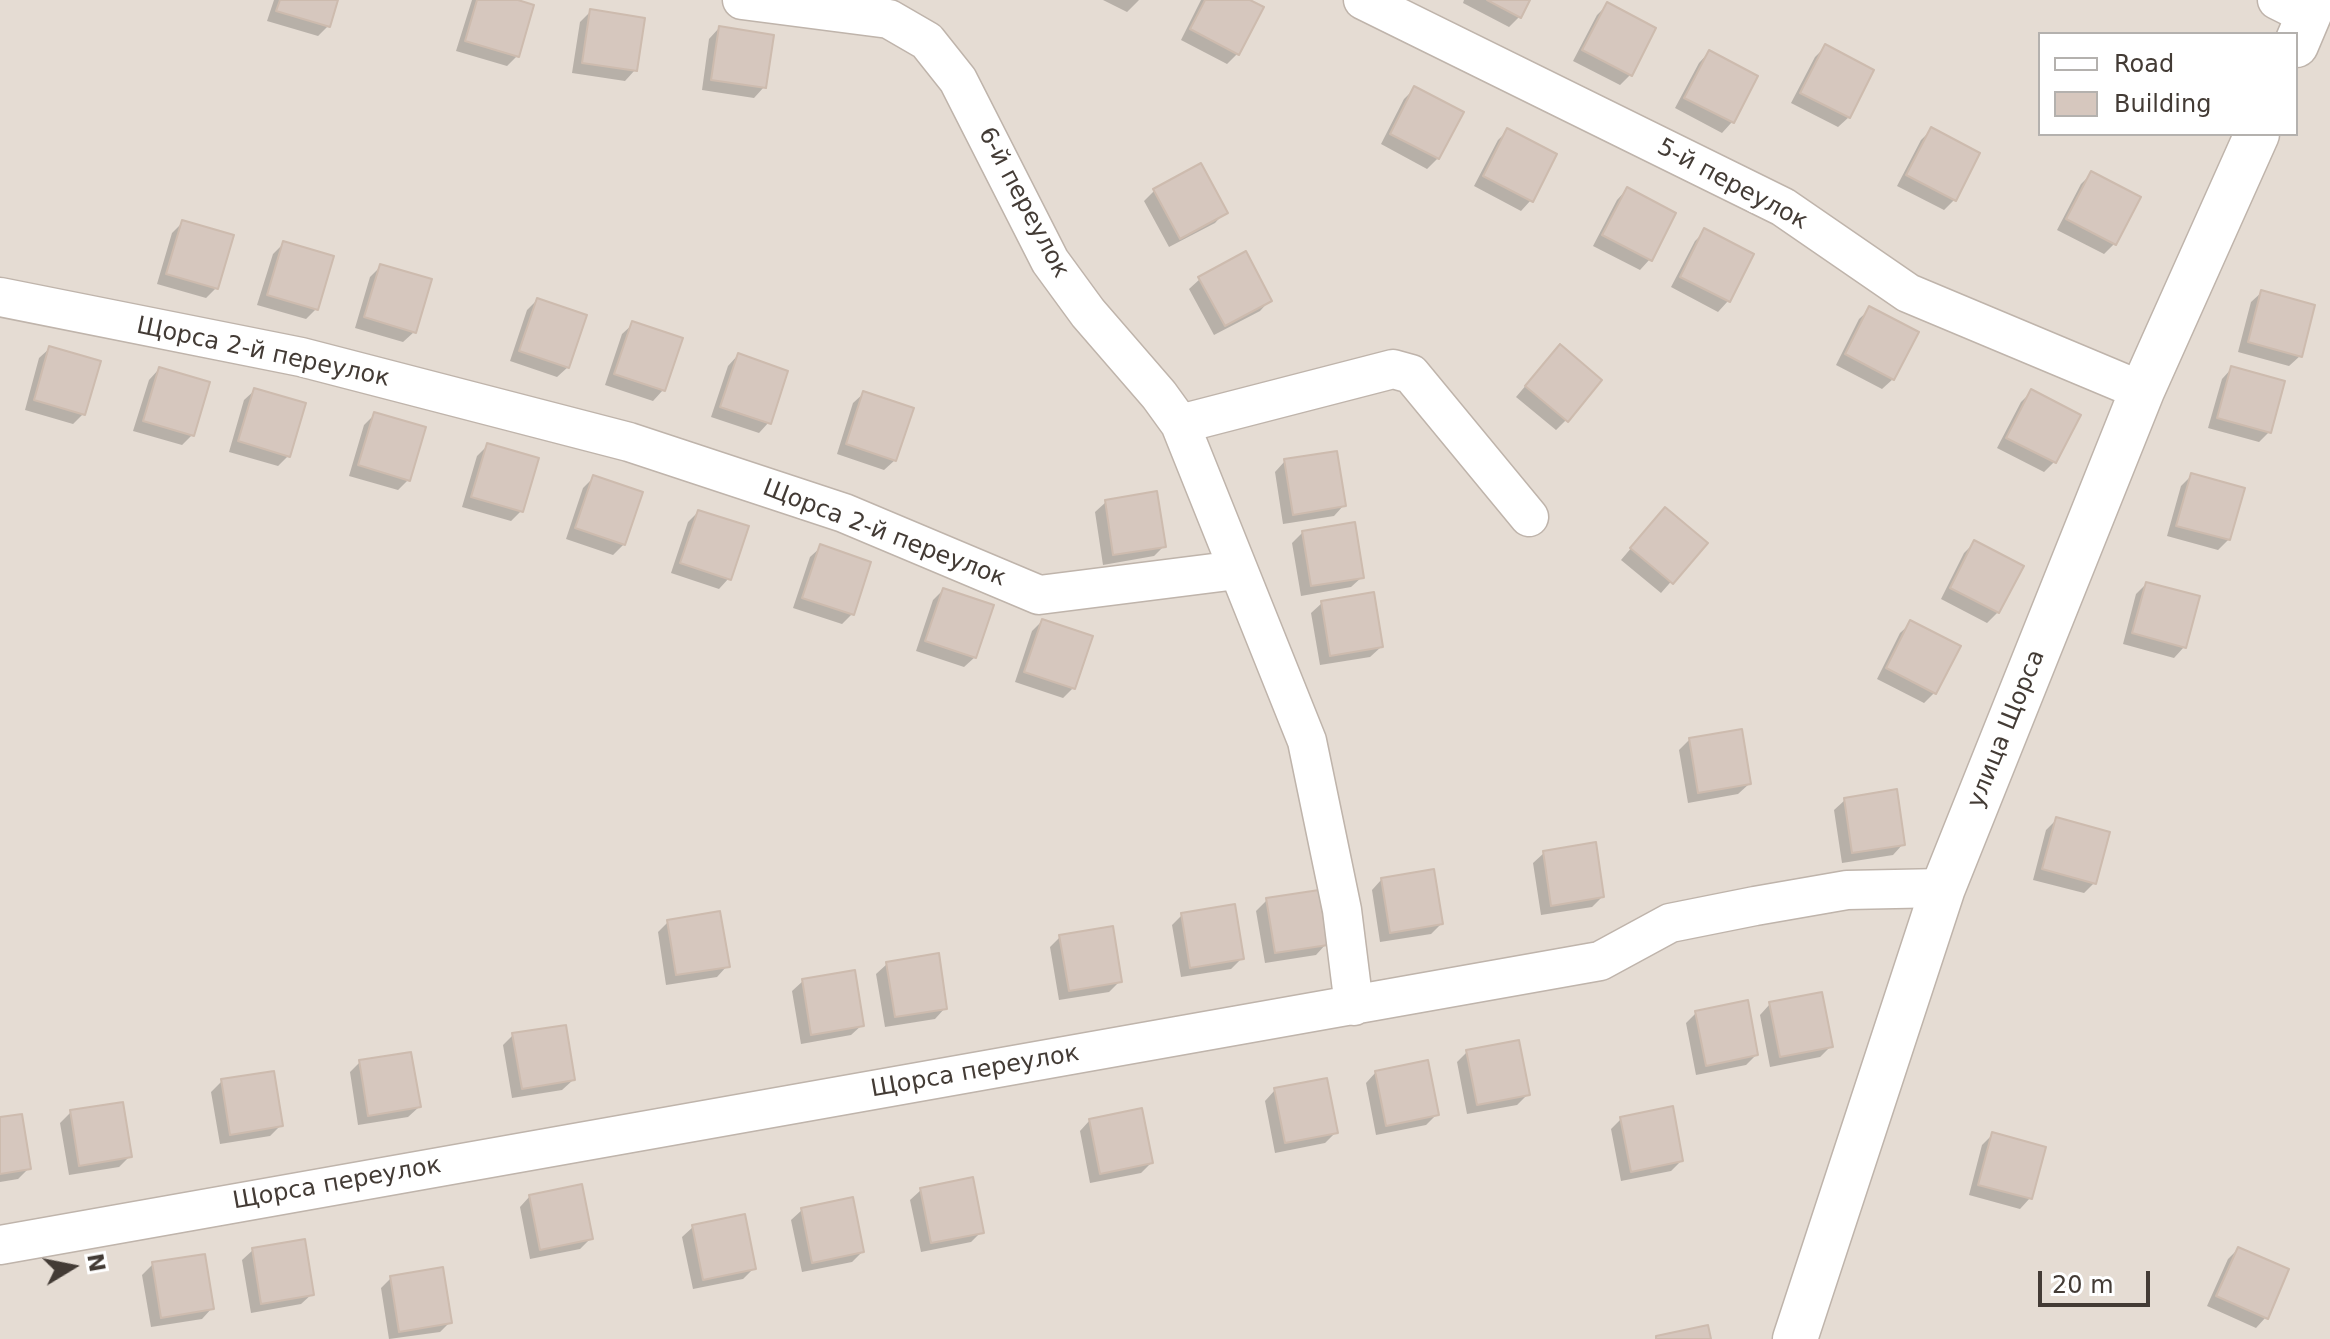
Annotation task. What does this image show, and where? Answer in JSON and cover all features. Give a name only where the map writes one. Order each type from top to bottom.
[{"type":"street","name":"6-й переулок","points":[[742,0],[889,19],[927,41],[958,80],[1050,261],[1088,313],[1180,424],[1237,570]]},
{"type":"street","name":"5-й переулок","points":[[1363,0],[1783,207],[1908,293],[2142,391]]},
{"type":"street","name":"улица Щорса","points":[[1795,1339],[1943,888],[2142,391],[2256,136]]},
{"type":"street","name":"Щорса 2-й переулок","points":[[0,297],[301,357],[629,442],[844,513],[1039,595],[1237,570]]},
{"type":"street","points":[[1180,424],[1393,369],[1411,374],[1529,517]]},
{"type":"street","points":[[1237,570],[1307,741],[1342,910],[1354,1006]]},
{"type":"street","name":"Щорса переулок","points":[[0,1245],[1600,961],[1670,923],[1847,890],[1943,888]]},
{"type":"shaded area","points":[[0,0],[2330,0],[2330,1339],[0,1339]]},
{"type":"building","points":[[280,0],[338,0],[330,27],[276,11]]},
{"type":"building","points":[[477,0],[518,0],[534,5],[519,57],[465,41]]},
{"type":"building","points":[[1205,0],[1250,0],[1264,7],[1239,55],[1190,29]]},
{"type":"building","points":[[1487,0],[1530,0],[1521,18]]},
{"type":"building","points":[[1607,2],[1656,28],[1632,76],[1582,50]]},
{"type":"building","points":[[590,9],[645,18],[637,71],[582,63]]},
{"type":"building","points":[[719,26],[774,35],[766,88],[711,80]]},
{"type":"building","points":[[1825,44],[1874,70],[1850,118],[1800,93]]},
{"type":"building","points":[[1709,50],[1758,76],[1734,123],[1684,98]]},
{"type":"building","points":[[1414,86],[1464,112],[1439,159],[1390,134]]},
{"type":"building","points":[[1931,127],[1980,153],[1956,201],[1906,175]]},
{"type":"building","points":[[1507,128],[1557,154],[1533,202],[1483,176]]},
{"type":"building","points":[[1201,163],[1228,213],[1180,239],[1153,189]]},
{"type":"building","points":[[2091,171],[2141,197],[2116,245],[2066,219]]},
{"type":"building","points":[[1627,187],[1676,213],[1652,261],[1602,235]]},
{"type":"building","points":[[182,220],[234,235],[218,289],[166,274]]},
{"type":"building","points":[[1704,228],[1754,254],[1730,302],[1680,277]]},
{"type":"building","points":[[283,241],[334,256],[318,310],[267,295]]},
{"type":"building","points":[[1246,251],[1272,301],[1225,326],[1198,277]]},
{"type":"building","points":[[380,264],[432,279],[416,333],[364,317]]},
{"type":"building","points":[[2261,290],[2315,305],[2302,357],[2248,342]]},
{"type":"building","points":[[537,298],[587,315],[569,368],[519,351]]},
{"type":"building","points":[[1869,306],[1919,332],[1894,380],[1845,354]]},
{"type":"building","points":[[632,321],[683,338],[665,391],[614,374]]},
{"type":"building","points":[[1560,344],[1602,380],[1568,422],[1525,386]]},
{"type":"building","points":[[49,346],[101,361],[85,415],[34,400]]},
{"type":"building","points":[[738,353],[788,371],[771,424],[720,407]]},
{"type":"building","points":[[2231,366],[2285,381],[2271,433],[2217,418]]},
{"type":"building","points":[[159,367],[210,382],[194,436],[143,421]]},
{"type":"building","points":[[254,388],[306,403],[290,457],[238,441]]},
{"type":"building","points":[[2031,389],[2081,415],[2056,463],[2006,438]]},
{"type":"building","points":[[863,391],[914,408],[896,461],[846,444]]},
{"type":"building","points":[[374,412],[426,427],[410,481],[358,465]]},
{"type":"building","points":[[487,443],[539,458],[523,512],[471,497]]},
{"type":"building","points":[[1337,451],[1346,506],[1293,515],[1284,459]]},
{"type":"building","points":[[2191,473],[2245,488],[2230,540],[2176,526]]},
{"type":"building","points":[[593,475],[643,492],[625,545],[575,528]]},
{"type":"building","points":[[1157,491],[1166,547],[1113,555],[1105,500]]},
{"type":"building","points":[[1665,507],[1708,543],[1673,584],[1630,548]]},
{"type":"building","points":[[698,510],[749,526],[731,580],[680,563]]},
{"type":"building","points":[[1355,522],[1364,578],[1311,586],[1302,531]]},
{"type":"building","points":[[1974,540],[2024,566],[1999,613],[1950,588]]},
{"type":"building","points":[[820,544],[871,562],[854,615],[802,598]]},
{"type":"building","points":[[2146,582],[2200,596],[2186,648],[2132,633]]},
{"type":"building","points":[[943,588],[994,605],[976,658],[925,641]]},
{"type":"building","points":[[1374,592],[1383,647],[1330,656],[1321,601]]},
{"type":"building","points":[[1042,619],[1093,636],[1075,689],[1024,672]]},
{"type":"building","points":[[1910,620],[1961,646],[1936,694],[1886,668]]},
{"type":"building","points":[[1742,729],[1751,784],[1698,793],[1689,738]]},
{"type":"building","points":[[1897,789],[1905,845],[1852,853],[1844,798]]},
{"type":"building","points":[[2056,817],[2110,832],[2096,884],[2042,869]]},
{"type":"building","points":[[1596,842],[1604,897],[1551,906],[1543,851]]},
{"type":"building","points":[[1434,869],[1443,924],[1390,933],[1381,878]]},
{"type":"building","points":[[1319,890],[1328,945],[1275,953],[1266,898]]},
{"type":"building","points":[[1235,904],[1244,959],[1190,968],[1181,913]]},
{"type":"building","points":[[720,911],[730,967],[676,975],[667,920]]},
{"type":"building","points":[[1113,926],[1122,982],[1069,991],[1059,935]]},
{"type":"building","points":[[939,953],[947,1009],[895,1017],[886,962]]},
{"type":"building","points":[[855,970],[864,1026],[811,1035],[802,979]]},
{"type":"building","points":[[1822,992],[1833,1047],[1780,1057],[1769,1002]]},
{"type":"building","points":[[1748,1000],[1758,1055],[1706,1066],[1695,1011]]},
{"type":"building","points":[[566,1025],[575,1080],[522,1089],[512,1033]]},
{"type":"building","points":[[1519,1040],[1530,1095],[1477,1105],[1466,1050]]},
{"type":"building","points":[[411,1052],[421,1107],[368,1116],[359,1060]]},
{"type":"building","points":[[1428,1060],[1439,1115],[1386,1126],[1375,1071]]},
{"type":"building","points":[[274,1071],[283,1126],[230,1135],[221,1079]]},
{"type":"building","points":[[1327,1078],[1338,1133],[1285,1143],[1274,1088]]},
{"type":"building","points":[[123,1102],[132,1157],[79,1166],[70,1110]]},
{"type":"building","points":[[1673,1106],[1683,1161],[1631,1172],[1620,1117]]},
{"type":"building","points":[[1142,1108],[1153,1163],[1100,1174],[1089,1119]]},
{"type":"building","points":[[22,1114],[31,1169],[0,1174],[0,1117]]},
{"type":"building","points":[[1992,1132],[2046,1147],[2032,1199],[1978,1185]]},
{"type":"building","points":[[973,1177],[984,1233],[931,1243],[920,1188]]},
{"type":"building","points":[[582,1184],[593,1239],[540,1250],[529,1195]]},
{"type":"building","points":[[853,1197],[864,1252],[812,1263],[801,1208]]},
{"type":"building","points":[[745,1214],[756,1269],[703,1280],[692,1225]]},
{"type":"building","points":[[305,1239],[314,1295],[261,1304],[252,1248]]},
{"type":"building","points":[[2238,1247],[2289,1269],[2268,1319],[2216,1296]]},
{"type":"building","points":[[205,1254],[214,1309],[161,1318],[152,1262]]},
{"type":"building","points":[[443,1267],[452,1323],[399,1332],[390,1276]]},
{"type":"building","points":[[1708,1325],[1711,1339],[1656,1339],[1656,1336]]}]
